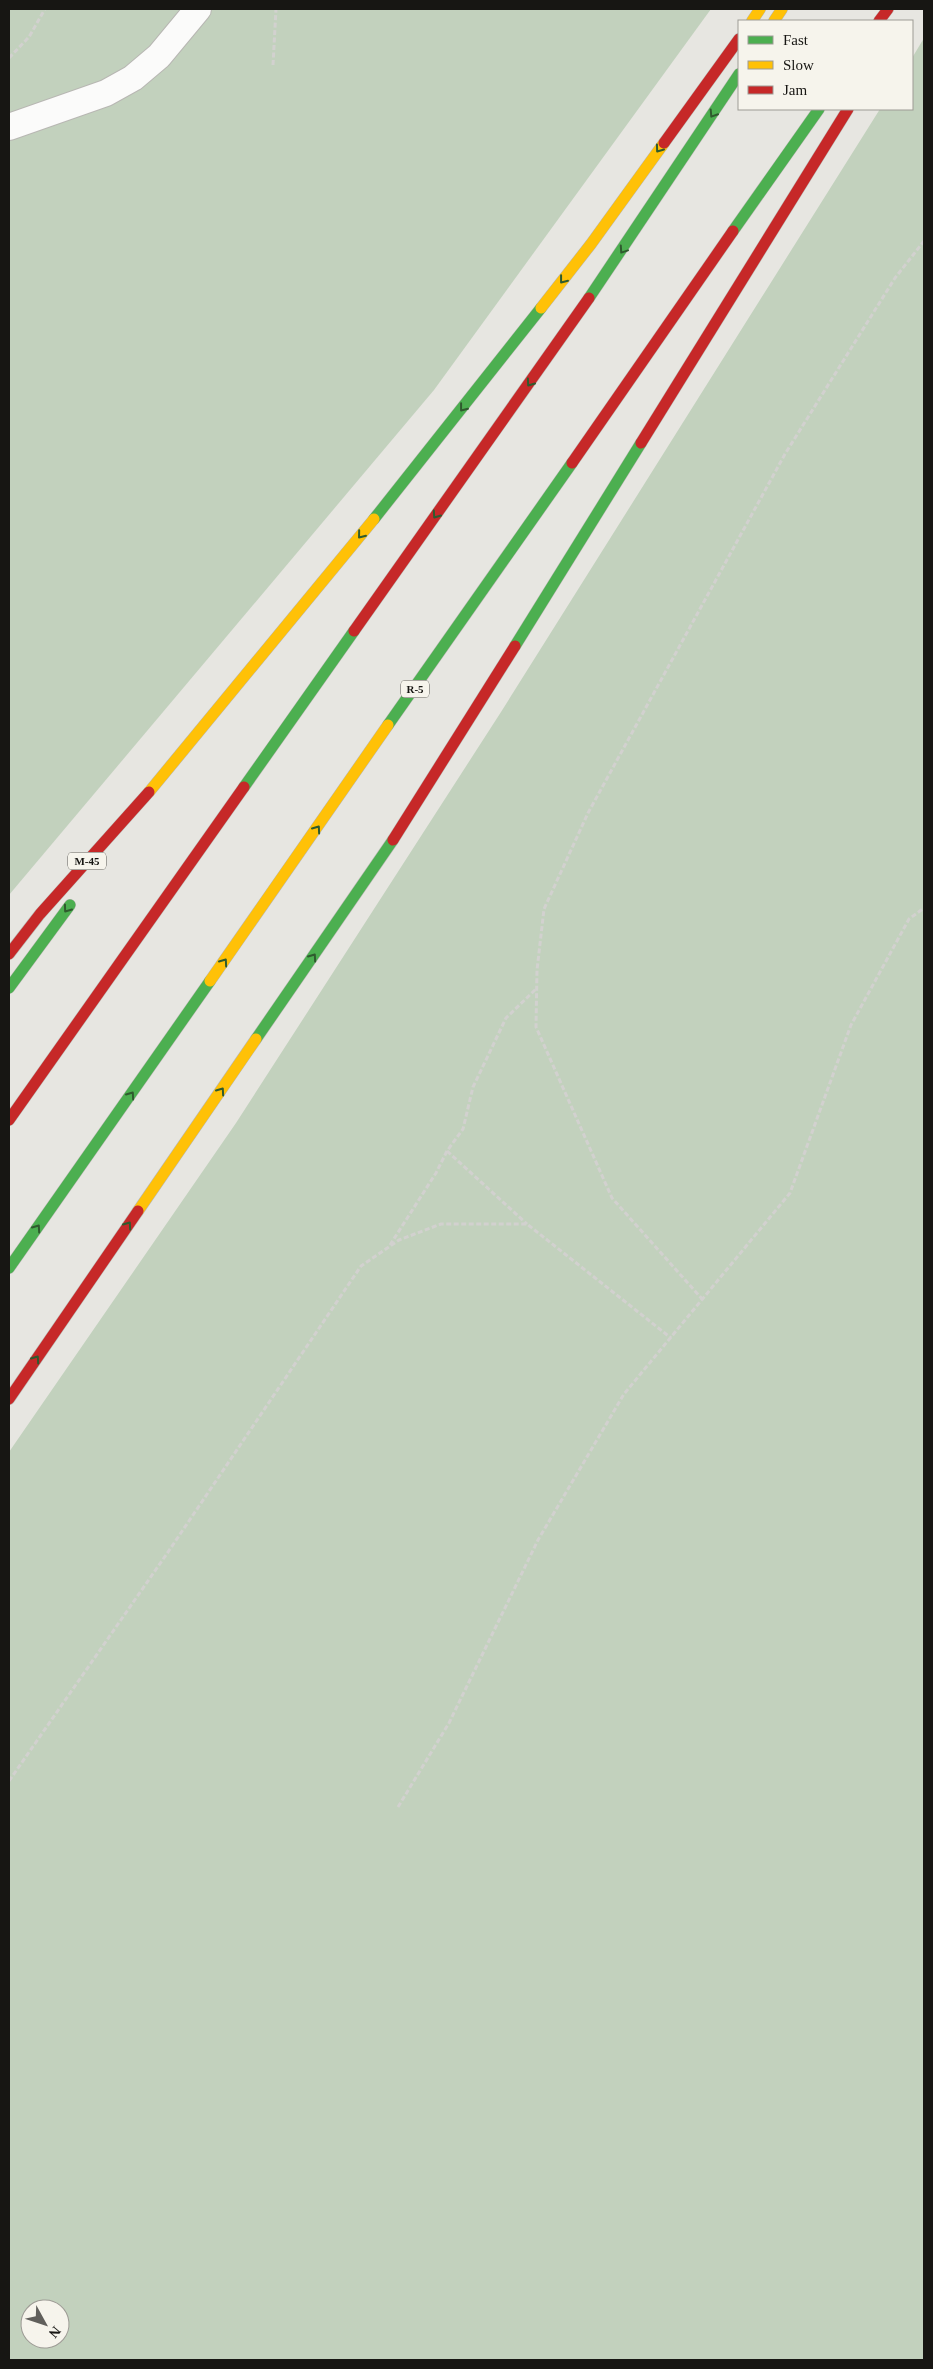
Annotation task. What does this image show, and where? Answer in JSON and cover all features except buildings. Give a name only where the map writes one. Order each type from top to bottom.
[{"type":"highway","points":[[753,20],[760,9]]},
{"type":"highway","points":[[775,20],[782,9]]},
{"type":"highway","points":[[880,20],[888,9]]},
{"type":"highway","points":[[94,872],[168,770],[398,490],[591,244],[738,40]]},
{"type":"highway","points":[[9,1120],[622,252],[738,76]]},
{"type":"highway","name":"R-5","points":[[9,1268],[818,110]]},
{"type":"highway","points":[[9,1399],[414,810],[847,110]]},
{"type":"highway","name":"M-45","points":[[9,954],[40,914],[168,770]]},
{"type":"highway","points":[[9,988],[77,895]]},
{"type":"street","points":[[9,127],[106,93],[133,78],[159,56],[198,9]]},
{"type":"path","points":[[9,58],[29,37],[45,9]]},
{"type":"path","points":[[273,65],[276,9]]},
{"type":"path","points":[[703,1300],[612,1198],[536,1027],[536,989],[544,909],[588,812],[785,454],[895,278],[924,241]]},
{"type":"path","points":[[398,1807],[449,1723],[538,1540],[624,1394],[790,1193],[851,1025],[910,920],[924,908]]},
{"type":"path","points":[[389,1247],[436,1173],[447,1151],[463,1129],[473,1087],[506,1018],[536,989]]},
{"type":"path","points":[[447,1151],[527,1224],[671,1338]]},
{"type":"path","points":[[9,1780],[166,1555],[362,1266],[399,1240],[441,1224],[527,1224]]},
{"type":"green space","points":[[9,9],[711,9],[434,390],[9,895]]},
{"type":"green space","points":[[924,38],[924,2360],[9,2360],[9,1452],[236,1123],[501,712],[879,110],[913,110],[913,56]]},
{"type":"traffic: fast","points":[[589,298],[738,75]]},
{"type":"traffic: fast","points":[[733,231],[818,110]]},
{"type":"traffic: fast","points":[[374,519],[541,308]]},
{"type":"traffic: fast","points":[[515,646],[641,443]]},
{"type":"traffic: fast","points":[[388,725],[572,463]]},
{"type":"traffic: fast","points":[[244,787],[354,631]]},
{"type":"traffic: fast","points":[[256,1039],[393,840]]},
{"type":"traffic: fast","points":[[9,988],[70,905]]},
{"type":"traffic: fast","points":[[9,1268],[210,981]]},
{"type":"traffic: slow","points":[[753,20],[760,9]]},
{"type":"traffic: slow","points":[[775,20],[782,9]]},
{"type":"traffic: slow","points":[[541,308],[591,244],[664,143]]},
{"type":"traffic: slow","points":[[149,792],[374,519]]},
{"type":"traffic: slow","points":[[210,981],[388,725]]},
{"type":"traffic: slow","points":[[138,1211],[256,1039]]},
{"type":"traffic: jam","points":[[880,20],[888,9]]},
{"type":"traffic: jam","points":[[664,143],[738,40]]},
{"type":"traffic: jam","points":[[641,443],[847,110]]},
{"type":"traffic: jam","points":[[572,463],[733,231]]},
{"type":"traffic: jam","points":[[354,631],[589,298]]},
{"type":"traffic: jam","points":[[393,840],[515,646]]},
{"type":"traffic: jam","points":[[9,1120],[244,787]]},
{"type":"traffic: jam","points":[[9,954],[40,914],[149,792]]},
{"type":"traffic: jam","points":[[9,1399],[138,1211]]}]
